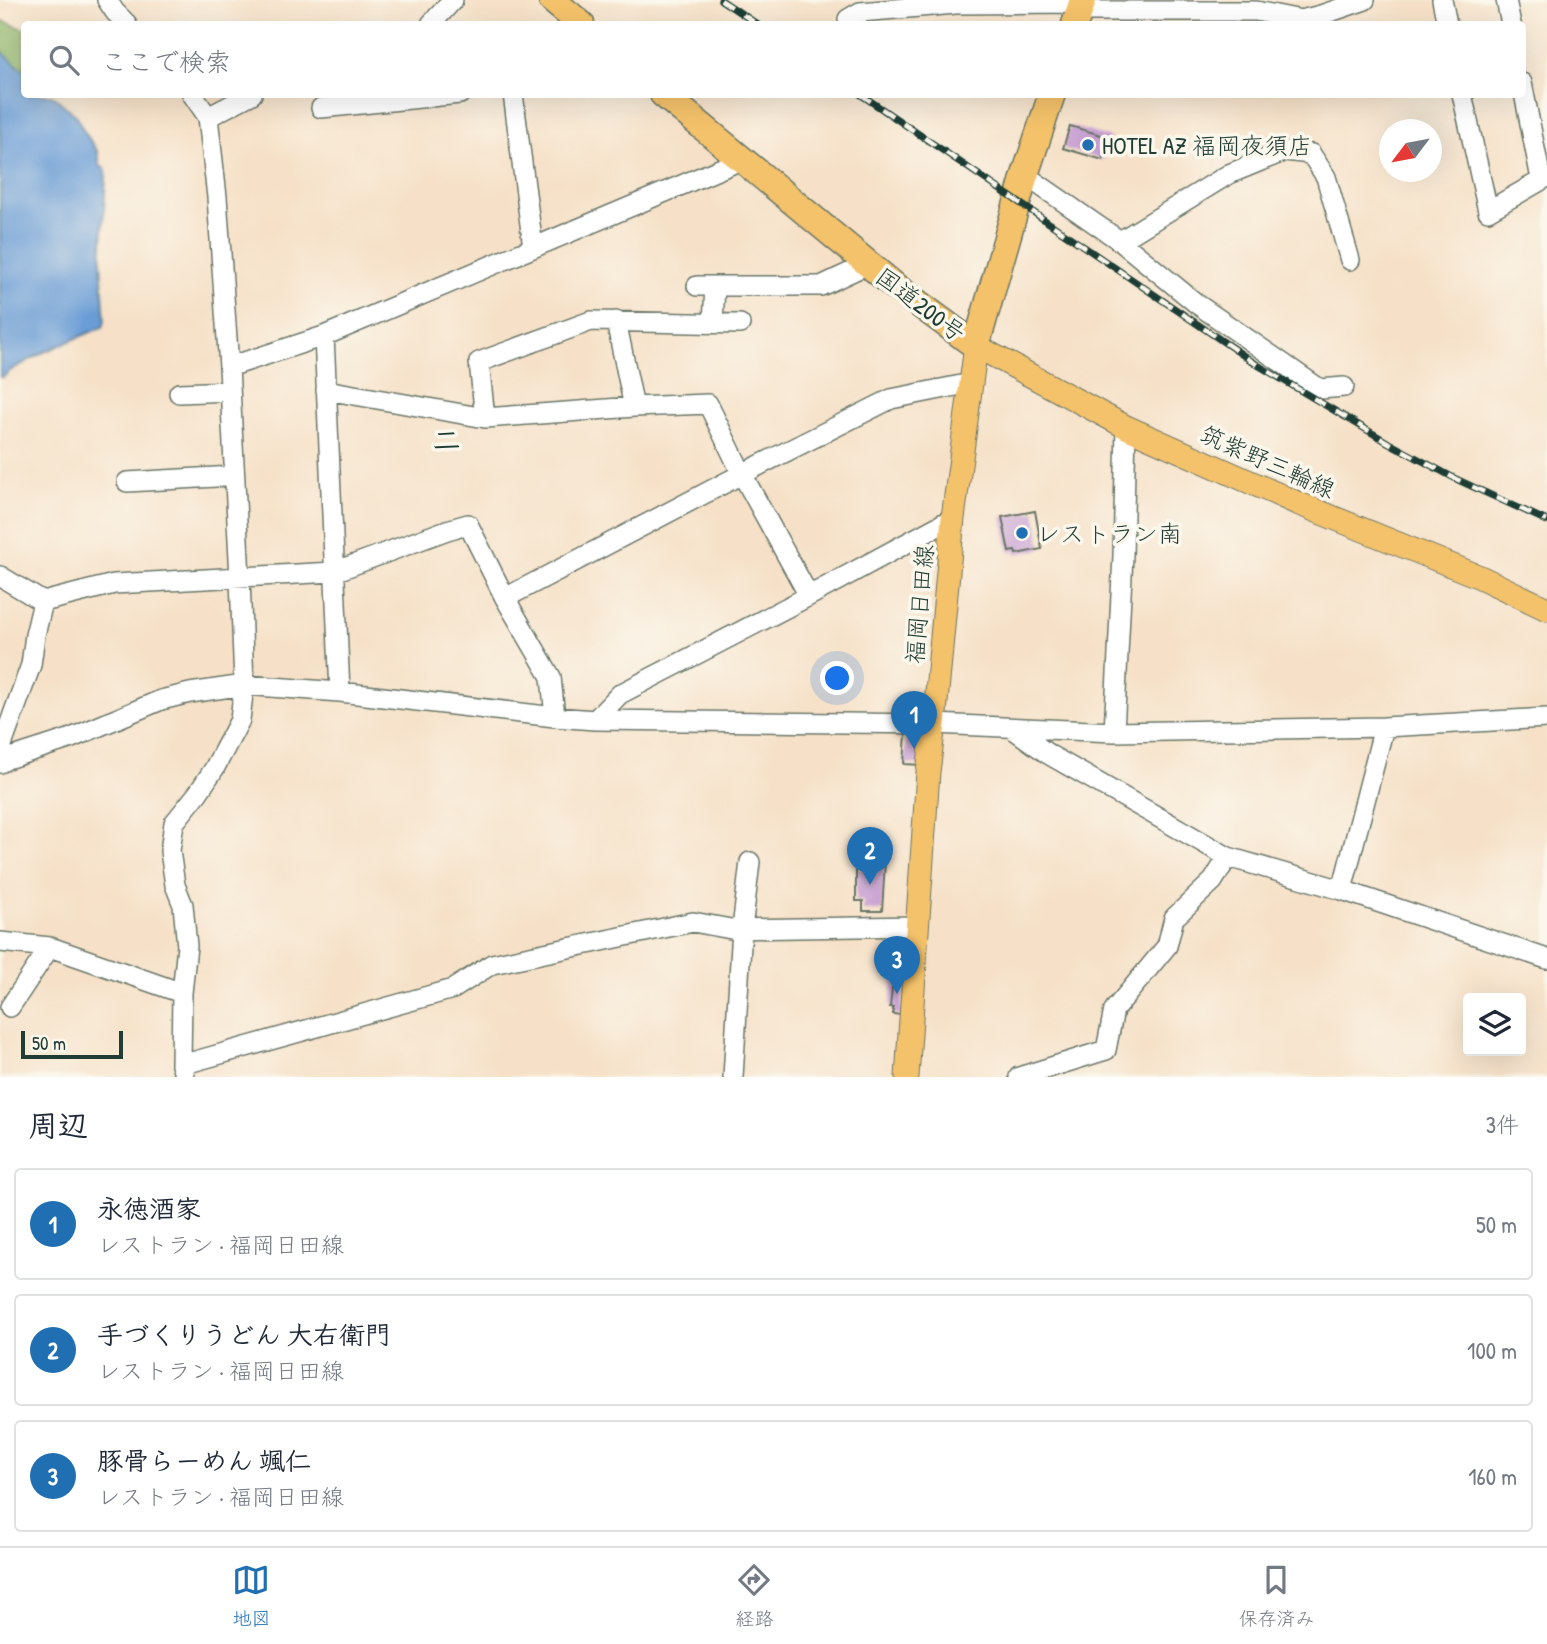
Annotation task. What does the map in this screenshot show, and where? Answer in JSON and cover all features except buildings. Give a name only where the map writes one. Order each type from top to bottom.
[{"type":"highway","points":[[552,0],[577,21]]},
{"type":"highway","name":"国道200号","points":[[668,98],[868,264],[976,346],[1051,98]]},
{"type":"main road","name":"福岡日田線","points":[[907,1077],[928,772],[953,518],[976,346]]},
{"type":"main road","name":"筑紫野三輪線","points":[[976,346],[1126,427],[1297,503],[1480,577],[1547,609]]},
{"type":"street","points":[[107,0],[124,21]]},
{"type":"street","points":[[433,21],[453,0]]},
{"type":"street","points":[[852,21],[848,19],[860,12],[956,4],[1080,9],[1256,10],[1301,20],[1365,0]]},
{"type":"street","points":[[1441,0],[1446,21]]},
{"type":"street","points":[[1506,0],[1510,21]]},
{"type":"street","points":[[195,98],[208,117],[217,197],[229,367],[244,685],[240,720],[209,777],[174,823],[170,851],[175,885],[183,905],[187,946],[182,993],[183,1071],[453,989],[492,964],[693,922],[731,929],[918,926]]},
{"type":"street","points":[[208,117],[244,98]]},
{"type":"street","points":[[321,108],[420,98]]},
{"type":"street","points":[[514,98],[533,247]]},
{"type":"street","points":[[1463,98],[1488,211],[1544,178],[1525,98]]},
{"type":"street","points":[[1120,241],[1229,174],[1285,150],[1311,153],[1326,177],[1350,260]]},
{"type":"street","points":[[229,367],[324,336],[741,160]]},
{"type":"street","points":[[1026,174],[1120,241],[1197,304],[1320,389],[1344,387]]},
{"type":"street","points":[[713,323],[706,286],[821,286],[868,264]]},
{"type":"street","points":[[485,418],[478,362],[590,321],[740,324]]},
{"type":"street","points":[[617,321],[635,407]]},
{"type":"street","points":[[324,336],[340,692]]},
{"type":"street","points":[[505,598],[891,399],[971,383]]},
{"type":"street","points":[[326,390],[485,418],[708,404],[742,474],[809,596]]},
{"type":"street","points":[[179,393],[230,391]]},
{"type":"street","points":[[1114,732],[1126,427]]},
{"type":"street","points":[[127,482],[234,475]]},
{"type":"street","points":[[595,720],[620,694],[953,518]]},
{"type":"street","points":[[0,576],[43,602],[114,584],[334,572],[468,524],[505,598],[551,677],[555,717]]},
{"type":"street","points":[[43,602],[31,665],[2,745],[4,761],[69,739],[161,700],[244,685],[340,692],[595,720],[934,724],[1114,732],[1384,727],[1547,718]]},
{"type":"street","points":[[1342,890],[1384,727]]},
{"type":"street","points":[[1011,728],[1048,754],[1228,858],[1342,890],[1547,959]]},
{"type":"street","points":[[1019,1077],[1106,1050],[1114,1010],[1167,947],[1174,918],[1213,881],[1228,858]]},
{"type":"street","points":[[733,1077],[750,862]]},
{"type":"street","points":[[0,942],[50,947],[182,993]]},
{"type":"street","points":[[10,1007],[50,947]]},
{"type":"green space","points":[[0,20],[21,28],[21,90],[0,98]]},
{"type":"water","points":[[0,50],[21,68],[21,98],[56,98],[77,116],[98,152],[100,166],[105,168],[106,177],[101,262],[105,321],[103,327],[44,352],[0,377]]},
{"type":"railway","points":[[721,0],[752,21]]},
{"type":"railway","points":[[866,98],[1256,364],[1389,443],[1456,479],[1547,521]]},
{"type":"place","name":"HOTEL AZ 福岡夜須店","points":[[1088,145]]},
{"type":"place","name":"レストラン南","points":[[1022,533]]},
{"type":"place","name":"永徳酒家","points":[[914,749]]},
{"type":"place","name":"手づくりうどん 大右衛門","points":[[870,885]]},
{"type":"place","name":"豚骨らーめん 颯仁","points":[[897,994]]},
{"type":"district","name":"二","points":[[447,440]]}]
